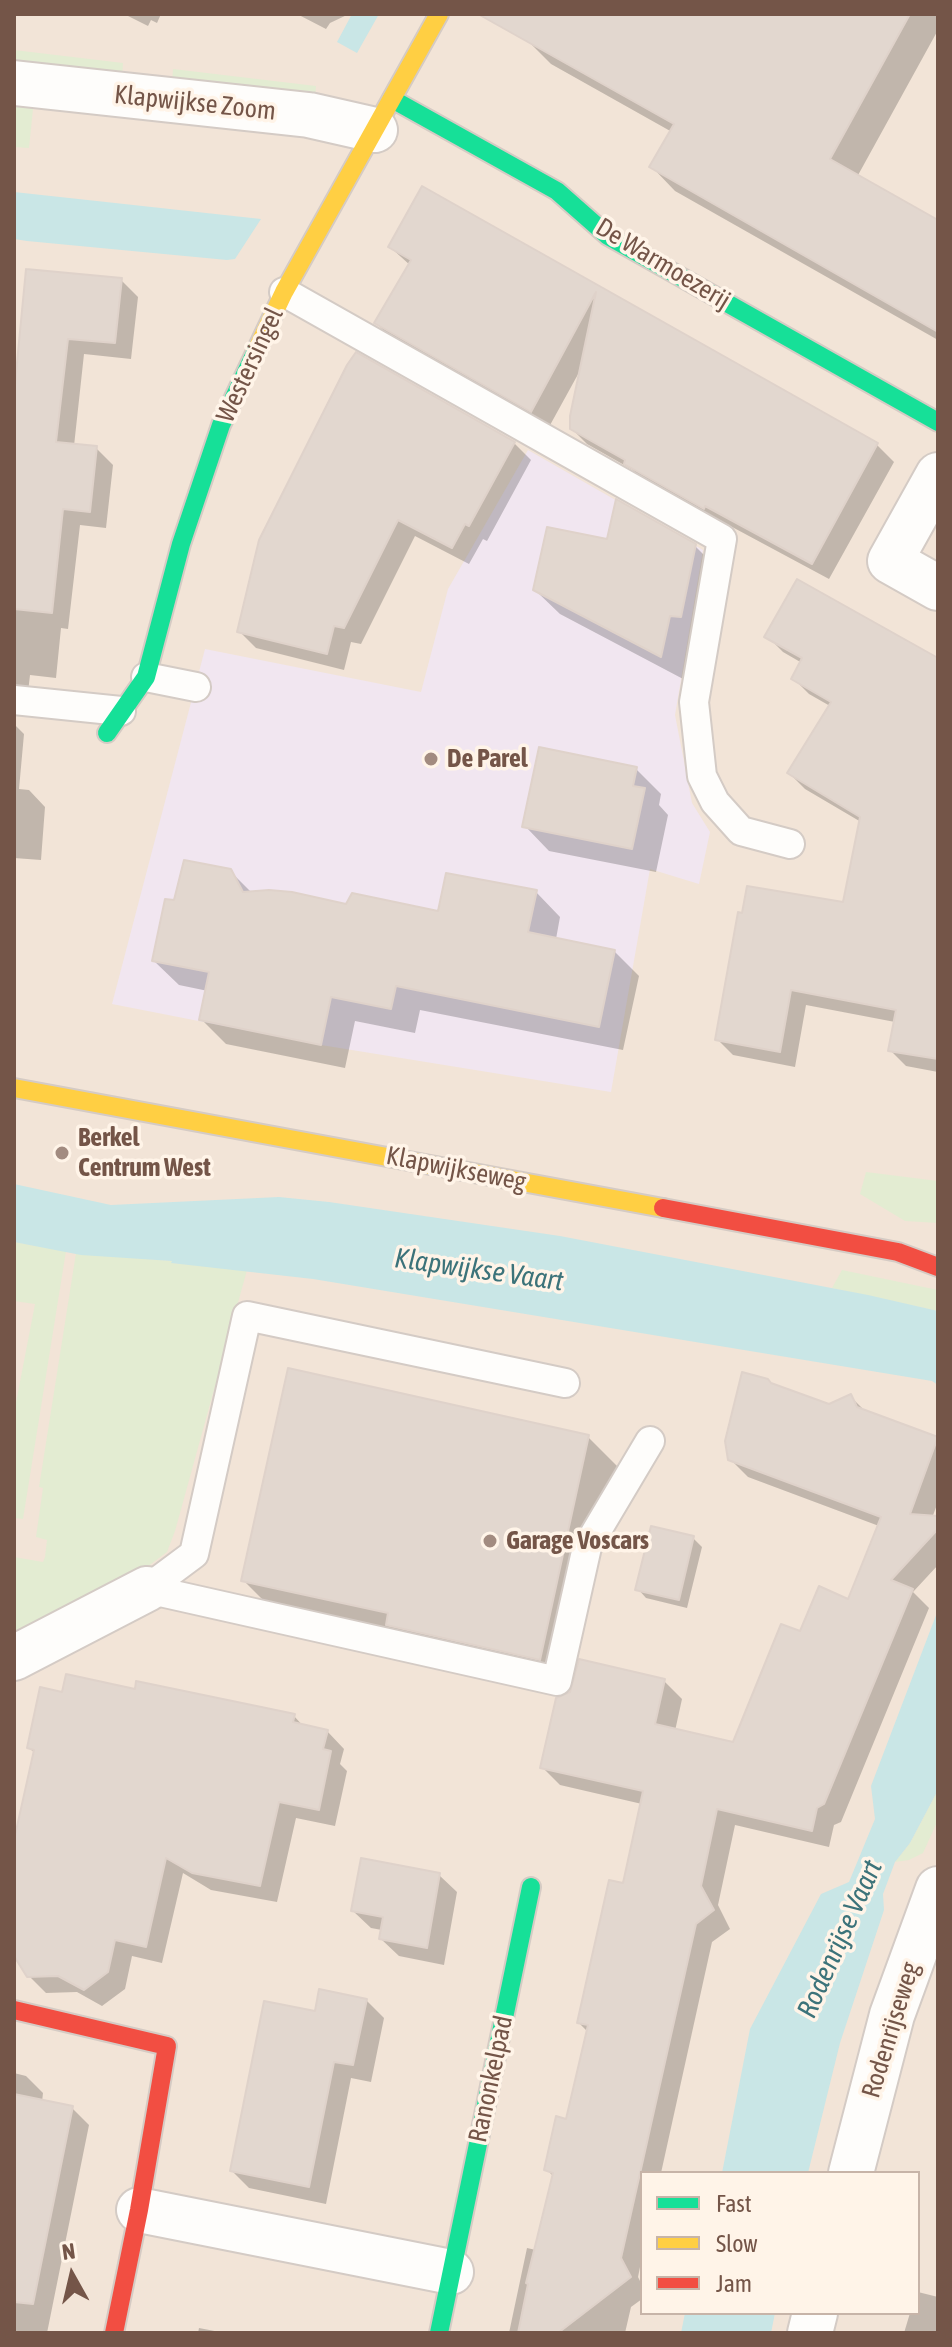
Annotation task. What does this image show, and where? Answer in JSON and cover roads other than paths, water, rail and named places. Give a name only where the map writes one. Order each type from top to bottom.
[{"type":"street","name":"Westersingel","points":[[114,722],[146,677],[181,544],[221,425],[284,292],[439,14]]},
{"type":"street","name":"Klapwijkse Zoom","points":[[14,83],[309,115],[383,115]]},
{"type":"street","name":"De Warmoezerij","points":[[383,115],[557,191],[608,236],[938,422]]},
{"type":"street","points":[[938,475],[890,561],[938,588]]},
{"type":"street","name":"Klapwijkseweg","points":[[14,1088],[898,1252],[938,1267]]},
{"type":"street","name":"Klapwijkseweg","points":[[898,1252],[938,1251]]},
{"type":"street","points":[[14,1658],[147,1589]]},
{"type":"street","name":"Ranonkelpad","points":[[439,2333],[531,1887]]},
{"type":"street","name":"Rodenrijseweg","points":[[852,2171],[892,2015],[938,1889]]},
{"type":"street","points":[[14,2010],[167,2046],[114,2333]]},
{"type":"street","points":[[139,2210],[451,2272]]},
{"type":"lane","points":[[284,292],[722,539],[694,702],[702,776],[715,802],[741,831],[790,844]]},
{"type":"lane","points":[[146,677],[196,687]]},
{"type":"lane","points":[[14,700],[114,722]]},
{"type":"lane","points":[[147,1589],[194,1554],[247,1316],[565,1383]]},
{"type":"lane","points":[[147,1589],[557,1681],[587,1547],[650,1441]]},
{"type":"water","points":[[352,14],[379,14],[357,53],[337,42]]},
{"type":"water","points":[[14,192],[261,219],[235,259],[227,260],[27,241],[14,239]]},
{"type":"water","name":"Klapwijkse Vaart","points":[[14,1184],[111,1205],[279,1197],[329,1202],[560,1236],[868,1295],[938,1311],[938,1385],[932,1381],[313,1279],[172,1261],[81,1255],[14,1242]]},
{"type":"water","name":"Rodenrijse Vaart","points":[[938,1610],[938,1790],[910,1843],[895,1862],[883,1894],[884,1910],[840,2043],[808,2171],[722,2171],[750,2029],[821,1894],[849,1882],[875,1819],[871,1786]]},
{"type":"water","points":[[685,2315],[775,2315],[771,2333],[681,2333]]},
{"type":"place","name":"De Parel","points":[[431,759]]},
{"type":"place","name":"Berkel Centrum West","points":[[62,1153]]},
{"type":"place","name":"Garage Voscars","points":[[490,1541]]}]
